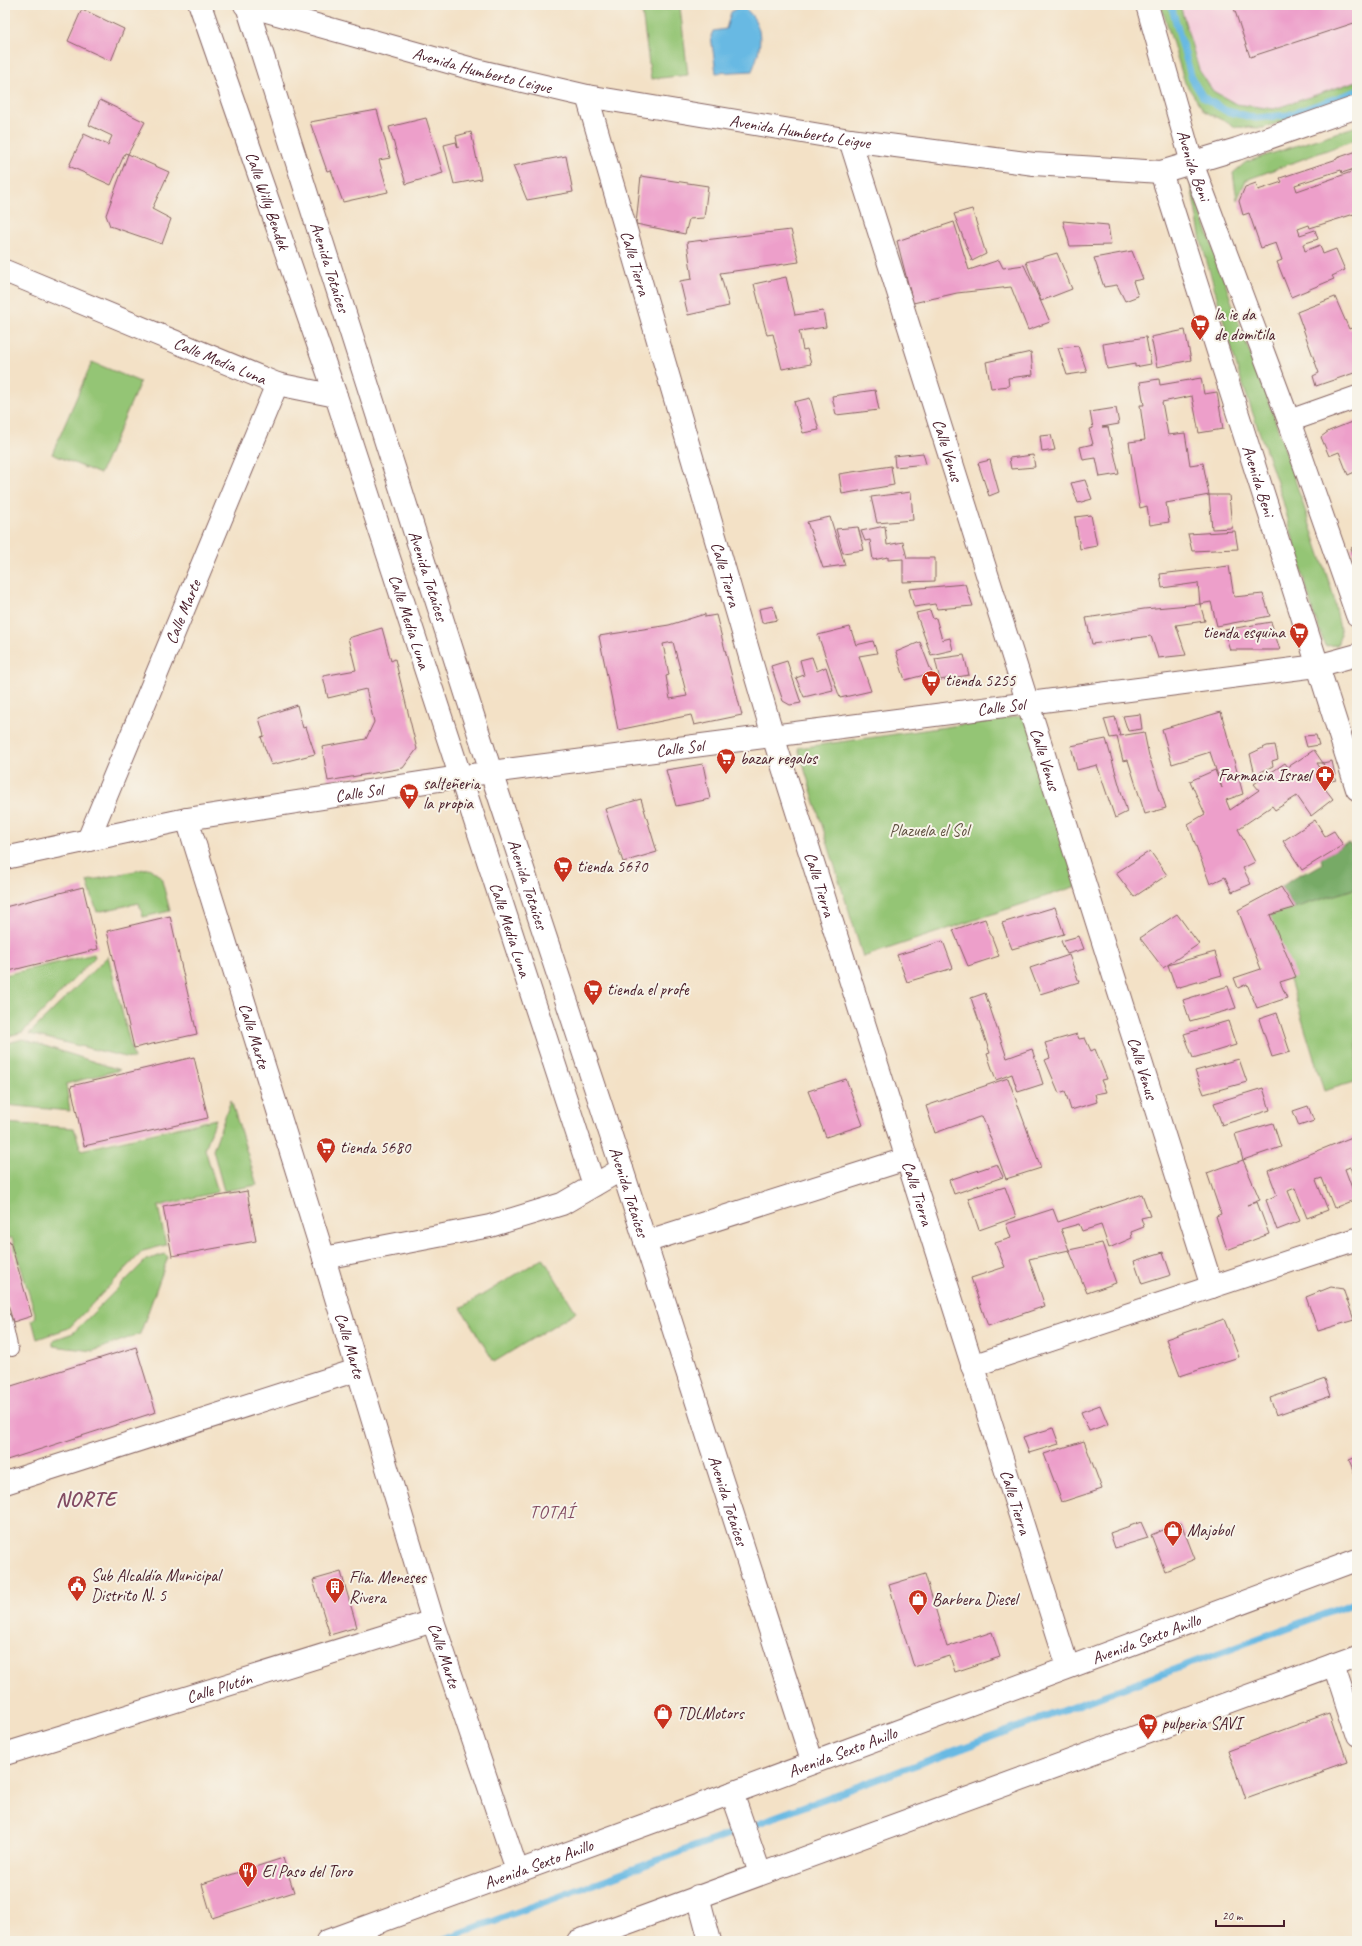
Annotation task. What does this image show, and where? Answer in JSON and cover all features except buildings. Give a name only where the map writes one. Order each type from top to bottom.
[{"type":"street","name":"Calle Willy Bendek","points":[[200,5],[336,396]]},
{"type":"street","name":"Avenida Beni","points":[[1147,5],[1192,164],[1289,421],[1357,615]]},
{"type":"street","name":"Avenida Humberto Leigue","points":[[246,6],[480,71],[587,96],[850,140],[1034,164],[1161,172],[1192,164],[1357,107]]},
{"type":"street","name":"Avenida Totaíces","points":[[246,6],[491,772],[622,1169],[812,1761]]},
{"type":"street","name":"Calle Tierra","points":[[587,96],[773,736],[1068,1667]]},
{"type":"street","name":"Calle Venus","points":[[850,140],[1029,703],[1212,1287]]},
{"type":"street","name":"Avenida Beni","points":[[1161,172],[1357,789]]},
{"type":"street","name":"Calle Media Luna","points":[[5,271],[277,384],[336,396],[594,1185]]},
{"type":"street","name":"Calle Marte","points":[[88,840],[277,384]]},
{"type":"street","points":[[1289,421],[1357,397]]},
{"type":"street","name":"Calle Sol","points":[[5,858],[187,819],[491,772],[1317,666],[1357,656]]},
{"type":"street","name":"Calle Marte","points":[[187,819],[324,1258],[433,1621],[517,1870]]},
{"type":"street","points":[[645,1242],[906,1159]]},
{"type":"street","points":[[324,1258],[490,1226],[562,1204],[622,1169]]},
{"type":"street","points":[[972,1366],[1357,1239]]},
{"type":"street","points":[[5,1483],[357,1370]]},
{"type":"street","name":"Avenida Sexto Anillo","points":[[327,1941],[517,1870],[732,1793],[812,1761],[1357,1560]]},
{"type":"street","name":"Calle Plutón","points":[[5,1754],[433,1621]]},
{"type":"street","points":[[578,1941],[760,1873],[1357,1656]]},
{"type":"street","points":[[1333,1665],[1357,1738]]},
{"type":"street","points":[[732,1793],[760,1873]]},
{"type":"street","points":[[698,1896],[710,1941]]},
{"type":"lane","points":[[5,1320],[12,1350]]},
{"type":"shaded area","points":[[1180,5],[1357,5],[1357,81],[1274,109],[1236,104],[1213,91],[1199,70]]},
{"type":"green space","points":[[1161,5],[1180,5],[1199,70],[1213,91],[1236,104],[1274,109],[1357,81],[1357,97],[1263,128],[1236,127],[1204,111],[1185,83]]},
{"type":"green space","points":[[680,7],[688,75],[651,79],[642,12]]},
{"type":"green space","points":[[1357,126],[1357,139],[1246,180],[1237,200],[1233,173],[1246,162]]},
{"type":"green space","points":[[1191,185],[1246,343],[1273,414],[1333,594],[1341,634],[1337,645],[1325,646],[1313,612],[1281,494],[1238,371],[1201,241]]},
{"type":"green space","points":[[92,362],[140,382],[100,474],[52,454]]},
{"type":"green space","name":"Plazuela el Sol","points":[[1029,715],[1077,886],[863,957],[798,748]]},
{"type":"green space","points":[[1349,843],[1357,855],[1357,888],[1294,908],[1281,887],[1301,873],[1310,871],[1322,864],[1321,858]]},
{"type":"green space","points":[[149,868],[161,877],[170,911],[143,917],[139,903],[97,912],[87,881]]},
{"type":"green space","points":[[1357,888],[1357,1081],[1324,1091],[1270,915]]},
{"type":"green space","points":[[94,954],[95,957],[23,1032],[5,1037],[5,975]]},
{"type":"green space","points":[[108,956],[134,1059],[29,1034]]},
{"type":"green space","points":[[23,1039],[120,1070],[66,1084],[70,1111],[5,1105],[5,1044]]},
{"type":"green space","points":[[231,1100],[257,1185],[224,1191],[213,1150]]},
{"type":"green space","points":[[216,1119],[205,1149],[218,1192],[158,1206],[166,1245],[143,1251],[69,1328],[37,1339],[32,1320],[36,1317],[12,1238],[5,1238],[5,1123],[74,1128],[81,1150]]},
{"type":"green space","points":[[165,1254],[168,1257],[140,1334],[93,1351],[53,1346],[53,1340],[73,1333],[146,1260]]},
{"type":"green space","points":[[543,1258],[576,1312],[494,1362],[461,1308]]},
{"type":"water","points":[[741,5],[749,12],[758,27],[760,43],[756,61],[752,71],[716,73],[711,36],[713,31],[726,29],[731,12]]},
{"type":"waterway","points":[[1171,5],[1192,79],[1203,97],[1226,111],[1256,118],[1288,115],[1357,91]]},
{"type":"waterway","points":[[439,1941],[1357,1602]]},
{"type":"place","name":"la ie da de domitila","points":[[1200,341]]},
{"type":"place","name":"tienda esquina","points":[[1299,649]]},
{"type":"place","name":"tienda 5255","points":[[931,697]]},
{"type":"place","name":"bazar regalos","points":[[726,775]]},
{"type":"place","name":"Farmacia Israel","points":[[1325,792]]},
{"type":"place","name":"salteñeria la propia","points":[[409,810]]},
{"type":"place","name":"tienda 5670","points":[[563,883]]},
{"type":"place","name":"tienda el profe","points":[[593,1006]]},
{"type":"place","name":"tienda 5680","points":[[326,1164]]},
{"type":"place","name":"Majobol","points":[[1173,1547]]},
{"type":"place","name":"Sub Alcaldía Municipal Distrito N. 5","points":[[77,1602]]},
{"type":"place","name":"Flia. Meneses Rivera","points":[[335,1604]]},
{"type":"place","name":"Barbera Diesel","points":[[918,1616]]},
{"type":"place","name":"TDLMotors","points":[[663,1730]]},
{"type":"place","name":"pulperia SAVI","points":[[1148,1740]]},
{"type":"place","name":"El Paso del Toro","points":[[248,1888]]},
{"type":"district","name":"NORTE","points":[[86,1499]]},
{"type":"district","name":"TOTAÍ","points":[[552,1512]]}]
